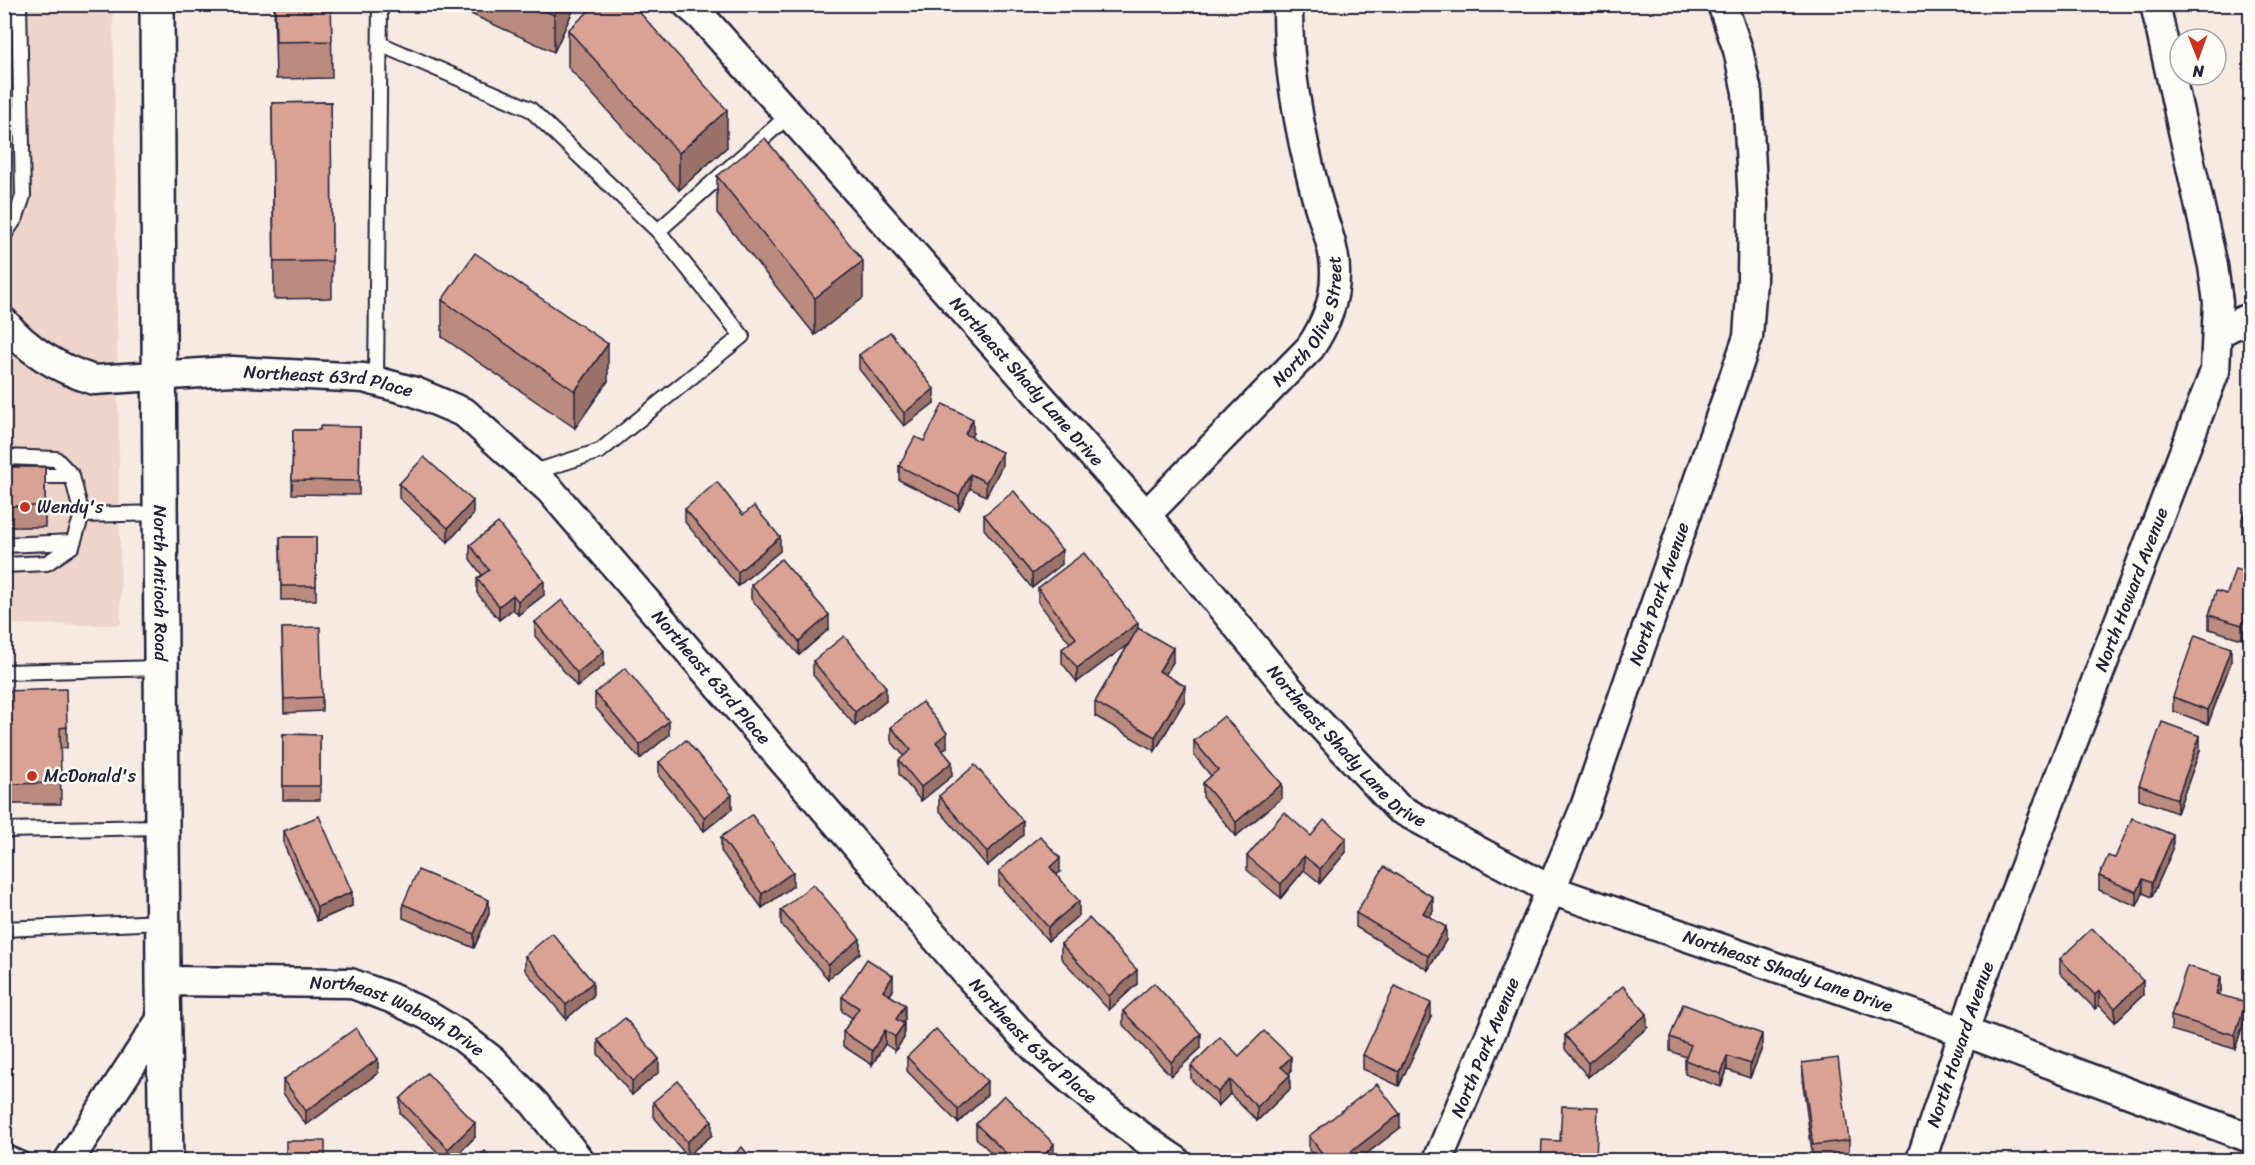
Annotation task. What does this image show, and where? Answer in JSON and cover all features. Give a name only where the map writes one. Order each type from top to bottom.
[{"type":"main road","name":"North Antioch Road","points":[[157,4],[166,1161]]},
{"type":"street","name":"North Olive Street","points":[[1146,515],[1310,348],[1329,314],[1334,296],[1335,257],[1304,145],[1292,66],[1288,4]]},
{"type":"street","name":"North Park Avenue","points":[[1438,1161],[1584,810],[1748,337],[1752,280],[1753,204],[1747,92],[1738,50],[1722,4]]},
{"type":"street","name":"North Howard Avenue","points":[[1921,1161],[1980,984],[2215,370],[2218,303],[2213,266],[2155,4]]},
{"type":"street","name":"Northeast Shady Lane Drive","points":[[696,8],[1146,515],[1298,700],[1398,808],[1551,890],[1965,1032],[2250,1138]]},
{"type":"street","points":[[2218,333],[2244,320],[2250,320]]},
{"type":"street","name":"Northeast 63rd Place","points":[[7,331],[42,357],[94,380],[232,371],[364,378],[415,392],[465,413],[550,490],[968,974],[1038,1050],[1088,1096],[1175,1161]]},
{"type":"street","name":"Northeast Wabash Drive","points":[[163,981],[350,983],[391,998],[427,1015],[461,1036],[493,1061],[535,1104],[579,1161]]},
{"type":"street","points":[[69,1161],[164,1016]]},
{"type":"lane","points":[[4,235],[16,217],[23,196],[19,4]]},
{"type":"lane","points":[[376,381],[380,4]]},
{"type":"lane","points":[[380,44],[530,109],[658,231],[742,336],[600,451],[531,472]]},
{"type":"lane","points":[[658,231],[789,115]]},
{"type":"lane","points":[[4,457],[56,459],[72,476],[82,515],[72,546],[46,562],[4,565]]},
{"type":"lane","points":[[4,476],[72,476]]},
{"type":"lane","points":[[82,515],[161,513]]},
{"type":"lane","points":[[4,545],[73,543]]},
{"type":"lane","points":[[4,672],[161,668]]},
{"type":"lane","points":[[4,830],[162,827]]},
{"type":"lane","points":[[4,929],[163,922]]},
{"type":"lane","points":[[4,1151],[22,1161]]},
{"type":"shaded area","points":[[5,5],[113,5],[121,625],[5,624]]},
{"type":"building","points":[[275,4],[331,4],[332,41],[276,42]]},
{"type":"building","points":[[531,4],[559,4],[554,15]]},
{"type":"building","points":[[597,4],[632,4],[727,110],[679,153],[568,30]]},
{"type":"building","points":[[331,102],[332,261],[274,262],[272,103]]},
{"type":"building","points":[[765,138],[863,261],[815,298],[717,176]]},
{"type":"building","points":[[475,253],[608,344],[575,391],[442,300]]},
{"type":"building","points":[[890,332],[934,389],[904,413],[859,355]]},
{"type":"building","points":[[943,404],[973,419],[965,434],[1002,452],[986,482],[970,474],[959,496],[899,466],[915,437],[924,441]]},
{"type":"building","points":[[320,426],[360,427],[359,481],[292,480],[293,430],[320,430]]},
{"type":"building","points":[[424,457],[473,501],[448,528],[399,484]]},
{"type":"building","points":[[4,467],[45,467],[45,506],[8,506],[8,515],[4,515]]},
{"type":"building","points":[[717,482],[743,515],[754,506],[780,537],[738,572],[685,509]]},
{"type":"building","points":[[1014,491],[1062,550],[1032,574],[984,515]]},
{"type":"building","points":[[2250,501],[2250,522],[2242,519]]},
{"type":"building","points":[[498,523],[544,581],[518,601],[513,595],[499,606],[477,579],[489,570],[470,545]]},
{"type":"building","points":[[280,537],[316,537],[316,586],[281,586]]},
{"type":"building","points":[[1084,553],[1138,623],[1077,668],[1062,649],[1076,638],[1038,588]]},
{"type":"building","points":[[781,559],[829,615],[799,641],[751,585]]},
{"type":"building","points":[[2235,569],[2250,573],[2250,614],[2246,613],[2242,625],[2209,615],[2216,591],[2227,594]]},
{"type":"building","points":[[562,600],[604,651],[577,673],[535,622]]},
{"type":"building","points":[[320,627],[322,697],[284,699],[282,628]]},
{"type":"building","points":[[1138,628],[1173,648],[1159,671],[1185,686],[1155,737],[1095,702]]},
{"type":"building","points":[[2195,635],[2231,648],[2208,710],[2173,697]]},
{"type":"building","points":[[844,636],[886,687],[855,712],[813,661]]},
{"type":"building","points":[[625,668],[669,721],[640,745],[595,693]]},
{"type":"building","name":"McDonald's","points":[[66,689],[67,727],[60,728],[61,783],[4,784],[5,691]]},
{"type":"building","points":[[922,702],[947,733],[936,742],[952,762],[921,787],[899,760],[911,750],[891,727]]},
{"type":"building","points":[[1224,716],[1282,784],[1236,822],[1203,783],[1218,770],[1194,741]]},
{"type":"building","points":[[2162,722],[2200,736],[2177,799],[2139,785]]},
{"type":"building","points":[[283,734],[320,735],[320,786],[283,786]]},
{"type":"building","points":[[686,740],[732,795],[704,817],[659,762]]},
{"type":"building","points":[[975,765],[1023,821],[987,852],[939,796]]},
{"type":"building","points":[[1284,812],[1311,836],[1324,820],[1346,838],[1320,869],[1304,856],[1281,884],[1247,856]]},
{"type":"building","points":[[752,815],[793,872],[762,894],[721,837]]},
{"type":"building","points":[[319,816],[352,892],[317,907],[284,831]]},
{"type":"building","points":[[2132,818],[2173,835],[2152,883],[2143,879],[2137,892],[2099,876],[2108,856],[2115,858]]},
{"type":"building","points":[[1040,836],[1060,858],[1050,867],[1079,901],[1048,927],[999,871]]},
{"type":"building","points":[[1384,867],[1433,897],[1423,913],[1446,927],[1428,956],[1356,913]]},
{"type":"building","points":[[418,870],[489,900],[474,934],[403,904]]},
{"type":"building","points":[[813,884],[860,939],[828,965],[781,910]]},
{"type":"building","points":[[1089,918],[1137,970],[1109,996],[1061,944]]},
{"type":"building","points":[[2092,928],[2143,981],[2115,1008],[2099,991],[2095,995],[2060,959]]},
{"type":"building","points":[[552,933],[593,982],[566,1005],[525,956]]},
{"type":"building","points":[[867,959],[893,976],[883,991],[905,1005],[896,1019],[904,1024],[895,1037],[885,1030],[872,1051],[843,1032],[859,1008],[842,997]]},
{"type":"building","points":[[2187,966],[2221,976],[2216,994],[2246,1002],[2235,1035],[2171,1016]]},
{"type":"building","points":[[1154,983],[1201,1034],[1171,1062],[1123,1011]]},
{"type":"building","points":[[1395,986],[1431,1003],[1399,1072],[1363,1055]]},
{"type":"building","points":[[1623,986],[1647,1014],[1588,1063],[1565,1035]]},
{"type":"building","points":[[1683,1004],[1762,1034],[1750,1064],[1727,1056],[1721,1074],[1685,1060],[1691,1045],[1670,1037]]},
{"type":"building","points":[[625,1018],[659,1059],[632,1081],[598,1040]]},
{"type":"building","points":[[356,1028],[378,1059],[306,1111],[283,1080]]},
{"type":"building","points":[[936,1029],[987,1081],[958,1109],[907,1057]]},
{"type":"building","points":[[1264,1031],[1291,1057],[1281,1067],[1290,1075],[1257,1107],[1230,1080],[1218,1092],[1191,1066],[1220,1037],[1239,1056]]},
{"type":"building","points":[[1838,1058],[1849,1140],[1813,1145],[1802,1063]]},
{"type":"building","points":[[427,1073],[475,1123],[448,1149],[400,1099]]},
{"type":"building","points":[[678,1081],[712,1121],[687,1142],[653,1102]]},
{"type":"building","points":[[1377,1084],[1400,1114],[1339,1161],[1328,1161],[1309,1136]]},
{"type":"building","points":[[1004,1095],[1054,1144],[1039,1161],[1014,1161],[976,1124]]},
{"type":"building","points":[[1562,1106],[1598,1107],[1596,1161],[1541,1161],[1542,1140],[1560,1141]]},
{"type":"building","points":[[286,1141],[325,1141],[325,1161],[286,1161]]},
{"type":"building","points":[[742,1147],[753,1161],[727,1161]]},
{"type":"building","points":[[485,1151],[493,1161],[473,1161]]},
{"type":"building","points":[[2047,1151],[2053,1161],[2033,1161]]},
{"type":"place","name":"Wendy's","points":[[25,507]]},
{"type":"place","name":"McDonald's","points":[[32,776]]}]
